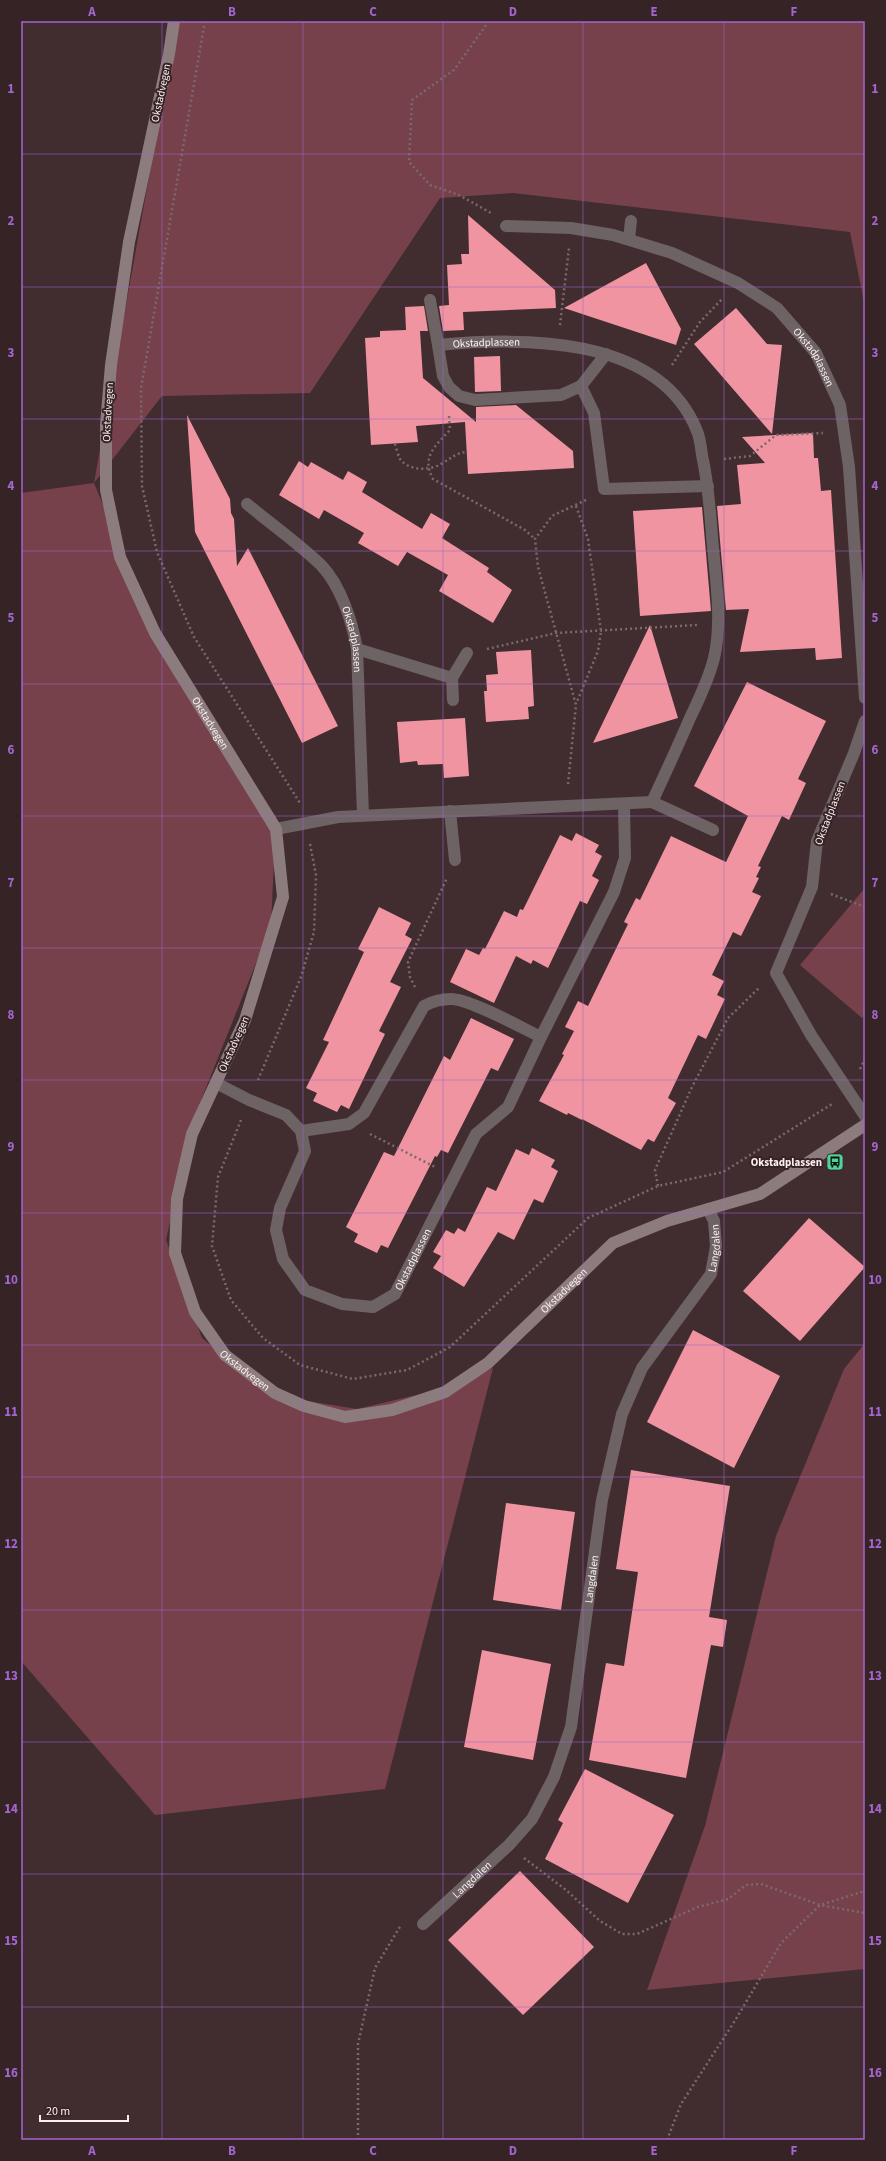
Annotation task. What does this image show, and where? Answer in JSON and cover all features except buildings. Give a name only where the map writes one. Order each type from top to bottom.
[{"type":"street","name":"Okstadvegen","points":[[174,21],[169,54],[130,242],[113,357],[106,425],[106,490],[120,557],[155,633],[276,829],[283,897],[245,1020],[192,1134],[177,1199],[175,1253],[195,1312],[225,1355],[274,1393],[304,1406],[345,1417],[392,1410],[445,1392],[488,1362],[613,1244],[667,1222],[760,1194],[865,1125]]},
{"type":"street","points":[[628,239],[631,221]]},
{"type":"street","name":"Okstadplassen","points":[[506,226],[571,228],[628,239],[672,253],[738,283],[777,308],[816,353],[840,405],[849,467],[865,698]]},
{"type":"street","name":"Okstadplassen","points":[[430,300],[443,376],[449,387],[460,396]]},
{"type":"street","name":"Okstadplassen","points":[[438,345],[469,342],[558,343],[606,354],[637,367],[660,382],[678,398],[698,432],[708,486],[718,624],[715,657],[706,683],[652,802]]},
{"type":"street","points":[[460,396],[475,400],[561,395],[581,386],[606,354]]},
{"type":"street","points":[[581,386],[594,412],[604,489],[708,486]]},
{"type":"street","name":"Okstadplassen","points":[[246,504],[322,566],[336,587],[353,627],[357,649],[363,816]]},
{"type":"street","points":[[357,649],[452,678]]},
{"type":"street","points":[[453,700],[452,678],[467,653]]},
{"type":"street","name":"Okstadplassen","points":[[776,973],[812,887],[817,841],[854,753],[865,721]]},
{"type":"street","points":[[276,829],[306,825],[338,817],[652,802],[713,830]]},
{"type":"street","name":"Okstadplassen","points":[[301,1131],[305,1151],[280,1208],[276,1230],[283,1260],[305,1290],[342,1304],[373,1307],[395,1294],[476,1134],[508,1107],[541,1037],[614,892],[625,858],[624,804]]},
{"type":"street","points":[[450,812],[455,860]]},
{"type":"street","points":[[776,973],[812,1035],[865,1116]]},
{"type":"street","points":[[216,1083],[249,1100],[286,1116],[301,1131],[350,1124],[364,1113],[424,1006],[434,1000],[453,999],[479,1008],[541,1037]]},
{"type":"street","name":"Langdalen","points":[[423,1924],[509,1845],[532,1819],[554,1777],[571,1727],[602,1500],[622,1414],[642,1368],[710,1274],[716,1246],[714,1221],[708,1209]]},
{"type":"path","points":[[205,21],[141,388],[142,486],[157,552],[194,638],[300,802],[316,875],[314,932],[301,976],[218,1177],[212,1246],[231,1300],[263,1338],[300,1365],[353,1379],[407,1370],[450,1348],[588,1218],[658,1186],[723,1172],[850,1092]]},
{"type":"path","points":[[489,21],[454,70],[412,100],[409,162],[430,185],[459,195],[488,210],[506,226]]},
{"type":"path","points":[[558,343],[571,228]]},
{"type":"path","points":[[660,382],[700,322],[738,283]]},
{"type":"path","points":[[460,396],[449,409],[450,430],[431,449],[428,470],[433,479],[524,530],[535,539]]},
{"type":"path","points":[[703,460],[733,459],[750,456],[776,435],[814,432]]},
{"type":"path","points":[[395,444],[400,459],[413,468],[428,470],[440,465],[459,452],[466,452]]},
{"type":"path","points":[[576,705],[538,567],[535,539],[552,516],[576,506],[604,489]]},
{"type":"path","points":[[566,806],[576,705],[598,651],[601,631],[588,539],[576,506]]},
{"type":"path","points":[[467,653],[556,633],[718,624]]},
{"type":"path","points":[[424,1006],[410,977],[408,962],[455,860]]},
{"type":"path","points":[[812,887],[865,907]]},
{"type":"path","points":[[658,1186],[655,1170],[692,1087],[728,1018],[776,973]]},
{"type":"path","points":[[350,1124],[453,1177]]},
{"type":"path","points":[[509,1845],[600,1921],[622,1934],[637,1934],[698,1907],[728,1899],[746,1885],[761,1884],[820,1904],[865,1913]]},
{"type":"path","points":[[667,2140],[681,2104],[736,2019],[781,1943],[820,1904],[865,1891]]},
{"type":"path","points":[[358,2140],[358,2044],[375,1968],[401,1925],[423,1924]]},
{"type":"shaded area","points":[[177,21],[865,21],[865,307],[850,232],[513,193],[440,198],[310,393],[162,396],[94,483]]},
{"type":"shaded area","points":[[94,483],[167,659],[276,817],[271,926],[191,1125],[166,1240],[202,1338],[270,1395],[357,1409],[442,1389],[493,1368],[385,1789],[155,1815],[21,1661],[21,493]]},
{"type":"shaded area","points":[[865,888],[865,1014],[862,1018],[800,965]]},
{"type":"shaded area","points":[[865,1343],[865,1969],[647,1990],[705,1826],[776,1536],[844,1369]]},
{"type":"place","name":"Okstadplassen","points":[[835,1162]]}]
